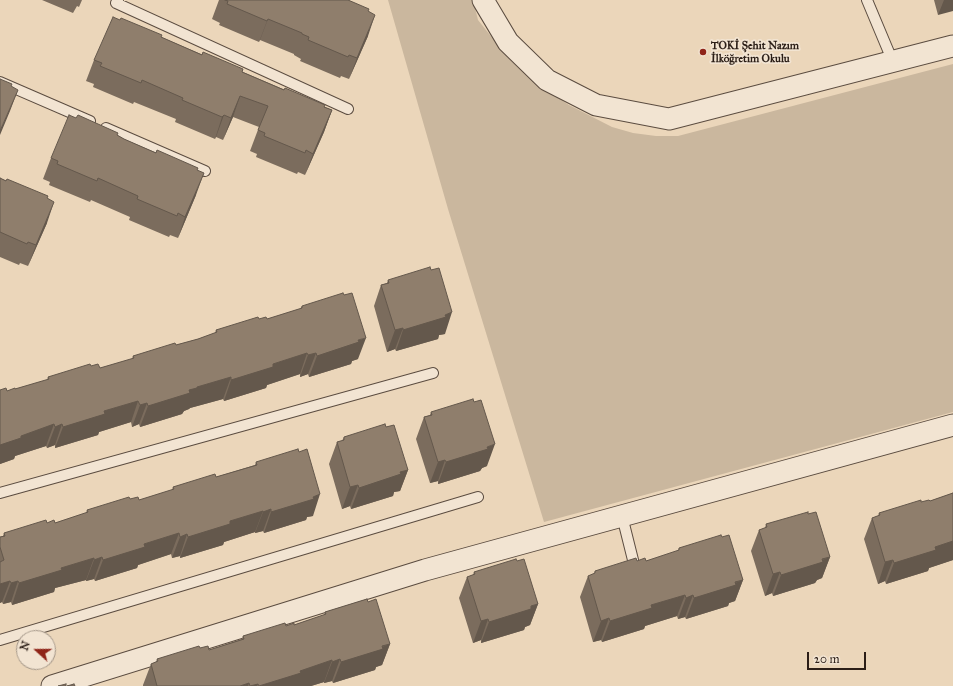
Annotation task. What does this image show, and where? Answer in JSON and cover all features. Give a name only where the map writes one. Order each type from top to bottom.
[{"type":"street","points":[[483,0],[508,42],[547,80],[596,105],[669,119],[953,46]]},
{"type":"street","points":[[52,686],[425,570],[953,424]]},
{"type":"lane","points":[[118,0],[116,3],[348,110]]},
{"type":"lane","points":[[867,0],[893,62]]},
{"type":"lane","points":[[0,82],[205,171]]},
{"type":"lane","points":[[0,493],[433,373]]},
{"type":"lane","points":[[0,640],[478,497]]},
{"type":"lane","points":[[622,516],[634,564]]},
{"type":"shaded area","points":[[388,0],[473,0],[478,20],[494,40],[510,59],[529,77],[549,92],[569,105],[612,127],[633,133],[656,136],[678,136],[953,64],[953,412],[544,522],[448,209]]},
{"type":"building","points":[[225,0],[348,0],[369,9],[368,11],[375,15],[357,58],[349,55],[348,57],[308,40],[309,37],[302,33],[268,19],[267,21],[227,4],[228,1]]},
{"type":"building","points":[[113,17],[120,20],[121,18],[162,35],[161,37],[202,55],[203,52],[243,69],[242,72],[284,90],[285,88],[325,105],[324,107],[332,110],[313,154],[306,150],[305,153],[264,136],[265,133],[258,130],[268,106],[240,96],[231,118],[224,115],[222,117],[182,100],[183,98],[142,80],[141,83],[100,66],[102,63],[94,60]]},
{"type":"building","points":[[0,79],[12,84],[11,86],[18,90],[0,131]]},
{"type":"building","points":[[69,115],[76,118],[78,115],[118,133],[117,135],[124,139],[156,153],[157,150],[198,168],[197,170],[204,173],[185,217],[178,213],[177,216],[137,199],[138,196],[98,178],[97,181],[57,164],[58,161],[51,158]]},
{"type":"building","points":[[0,178],[6,181],[7,179],[48,196],[47,198],[54,202],[36,245],[28,242],[27,244],[0,232]]},
{"type":"building","points":[[430,267],[431,270],[439,268],[452,312],[445,315],[446,317],[403,330],[403,328],[395,330],[381,285],[389,283],[388,280]]},
{"type":"building","points":[[343,293],[344,295],[352,293],[366,338],[358,340],[359,342],[317,356],[316,353],[308,355],[307,353],[273,364],[273,367],[231,380],[231,377],[197,387],[189,390],[190,393],[148,406],[147,403],[140,405],[138,401],[104,411],[105,414],[63,427],[62,424],[55,427],[54,424],[0,445],[0,390],[6,388],[7,391],[15,389],[49,379],[48,377],[90,364],[91,366],[98,364],[100,368],[134,358],[133,356],[175,343],[176,345],[198,339],[217,332],[216,330],[258,317],[259,319],[266,317],[267,319]]},
{"type":"building","points":[[473,399],[474,402],[481,400],[495,444],[487,447],[488,449],[446,462],[445,460],[438,462],[424,417],[432,415],[431,412]]},
{"type":"building","points":[[385,424],[386,427],[394,425],[408,470],[400,472],[401,474],[359,488],[358,485],[350,487],[337,442],[344,440],[344,437]]},
{"type":"building","points":[[298,449],[299,452],[307,449],[320,494],[313,497],[314,499],[271,512],[271,509],[263,511],[230,521],[230,524],[188,537],[187,534],[180,537],[179,533],[144,544],[145,547],[103,560],[102,557],[94,560],[94,558],[61,568],[62,570],[19,583],[18,581],[11,583],[10,581],[0,584],[0,562],[4,560],[0,547],[0,537],[5,536],[4,533],[46,520],[47,523],[54,520],[55,523],[88,512],[87,510],[129,497],[130,499],[138,497],[139,500],[174,489],[173,487],[215,474],[216,477],[257,465],[256,462]]},
{"type":"building","points":[[953,493],[953,541],[935,547],[936,550],[894,563],[893,560],[885,562],[872,518],[880,515],[879,513],[921,500],[921,502],[930,501]]},
{"type":"building","points":[[808,512],[808,514],[816,512],[830,557],[822,559],[823,562],[781,575],[780,572],[773,574],[759,530],[767,527],[766,524]]},
{"type":"building","points":[[721,535],[722,537],[729,535],[743,580],[735,582],[736,585],[694,598],[693,595],[686,598],[685,595],[651,605],[652,608],[610,621],[609,618],[601,621],[588,576],[595,573],[595,571],[636,558],[637,561],[645,558],[646,561],[679,550],[679,548]]},
{"type":"building","points":[[516,559],[517,561],[524,559],[538,604],[531,606],[531,609],[489,622],[488,619],[481,621],[467,577],[475,574],[474,572]]},
{"type":"building","points":[[367,599],[368,602],[376,599],[390,644],[382,646],[383,649],[341,662],[340,659],[332,662],[332,660],[300,671],[301,673],[259,686],[258,684],[250,686],[249,683],[240,686],[157,686],[151,664],[158,661],[157,659],[199,646],[200,648],[208,646],[209,650],[244,639],[243,636],[285,623],[286,626],[294,623],[294,625],[326,614],[325,612]]},
{"type":"place","name":"TOKİ Şehit Nazım İlköğretim Okulu","points":[[703,52]]}]
